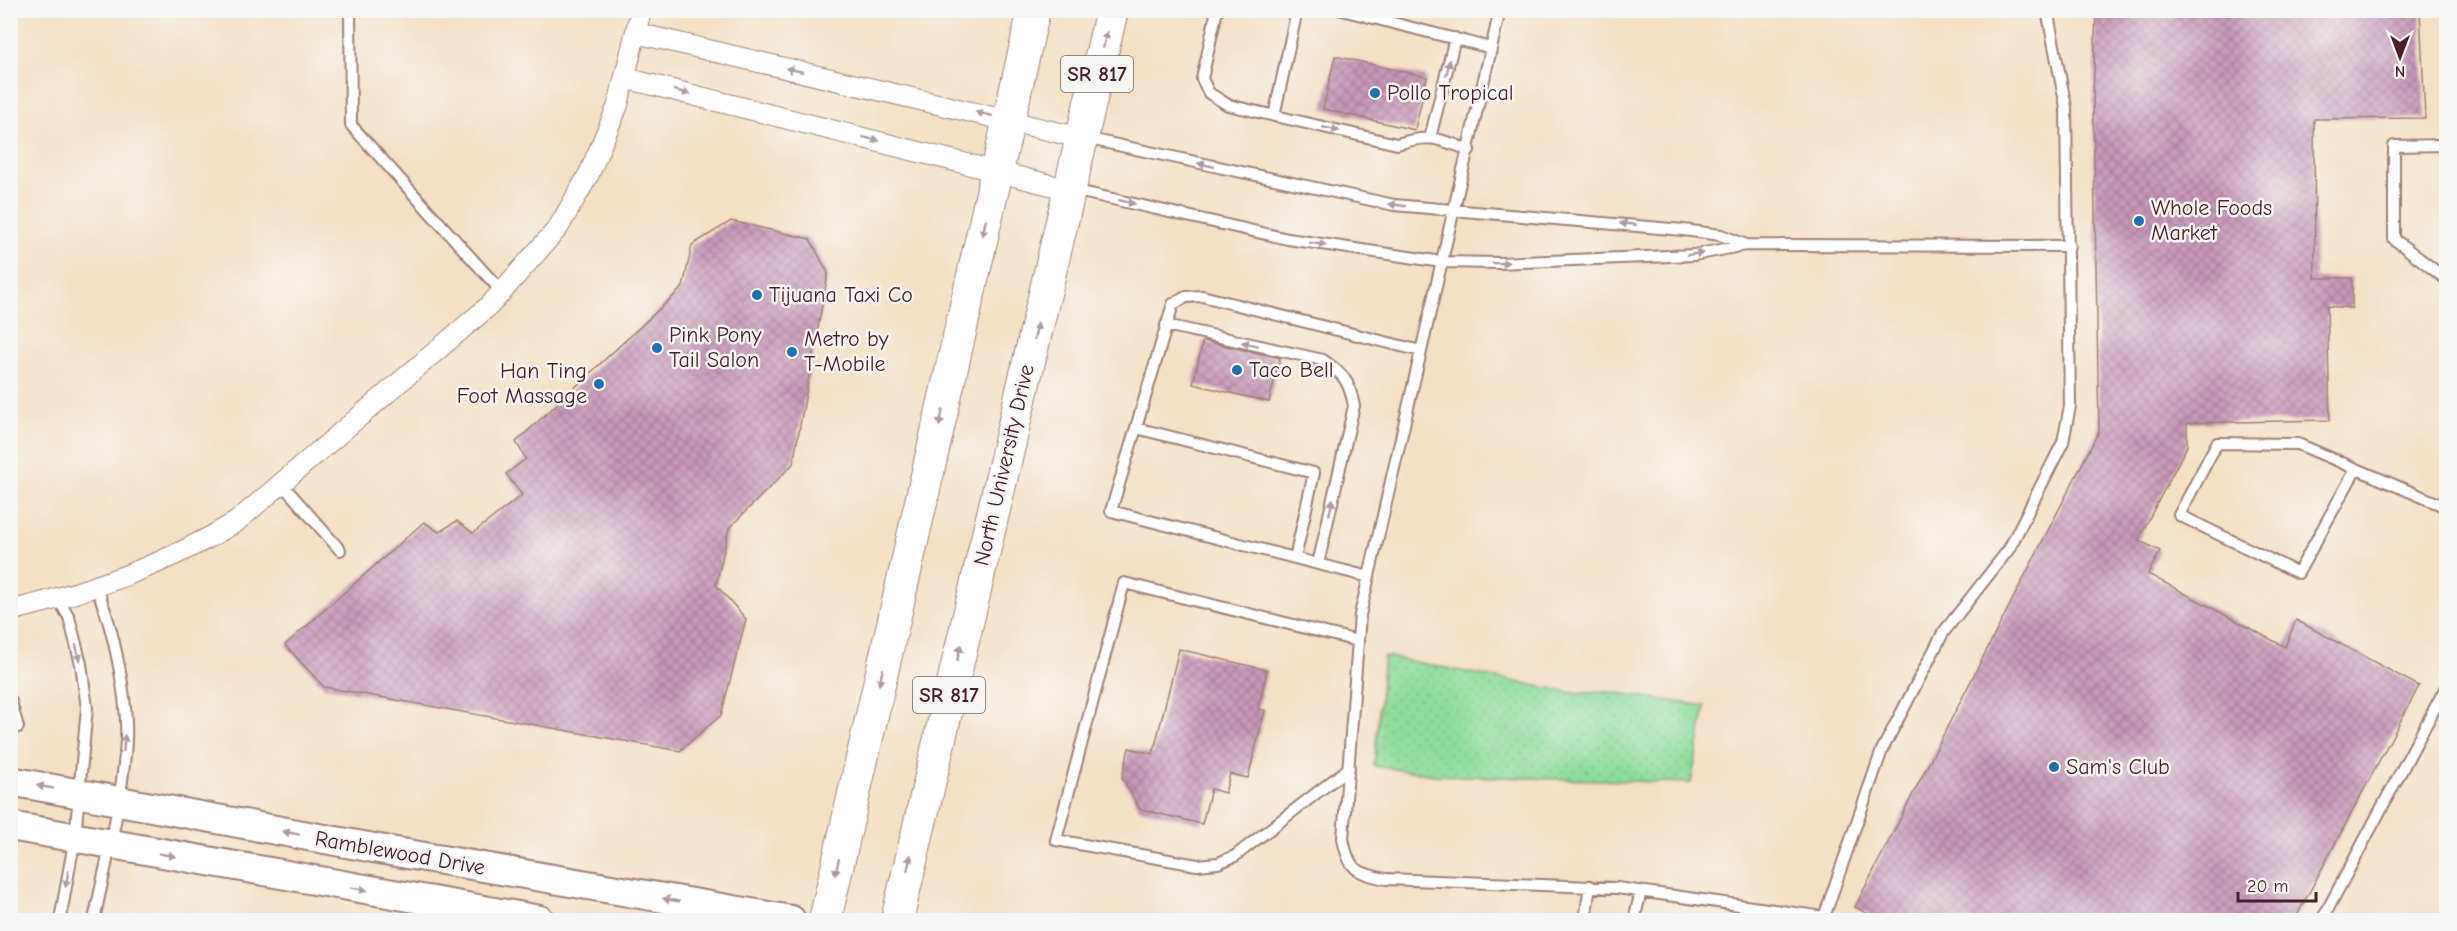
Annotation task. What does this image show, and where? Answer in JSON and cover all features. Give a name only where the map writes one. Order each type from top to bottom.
[{"type":"main road","name":"SR 817","points":[[825,921],[1034,10]]},
{"type":"main road","name":"North University Drive","points":[[897,921],[1112,10]]},
{"type":"street","points":[[10,611],[96,587],[193,548],[236,522],[490,305],[558,228],[589,174],[618,105],[641,10]]},
{"type":"street","points":[[636,33],[1081,138]]},
{"type":"street","points":[[625,78],[1070,190]]},
{"type":"street","name":"Ramblewood Drive","points":[[10,782],[791,921]]},
{"type":"street","name":"Ramblewood Drive","points":[[10,826],[491,916],[540,921]]},
{"type":"lane","points":[[350,10],[351,125],[502,292]]},
{"type":"lane","points":[[1216,10],[1202,79],[1209,93],[1228,105],[1397,144],[1421,137],[1469,150]]},
{"type":"lane","points":[[1274,116],[1297,10]]},
{"type":"lane","points":[[1342,10],[1491,48]]},
{"type":"lane","points":[[1500,10],[1360,615],[1343,838],[1346,860],[1364,875],[1386,879],[1590,886],[1641,891],[1827,919],[1882,750],[1943,633],[2008,549],[2062,442],[2070,406],[2066,107],[2047,10]]},
{"type":"lane","points":[[1430,138],[1455,38]]},
{"type":"lane","points":[[1081,138],[1287,184],[1394,205],[1455,212],[1515,213],[1683,230],[1721,235],[1746,245]]},
{"type":"lane","points":[[2446,145],[2394,146],[2394,239],[2446,279]]},
{"type":"lane","points":[[1070,190],[1288,239],[1442,262],[1499,263],[1694,255],[1746,245],[2069,246]]},
{"type":"lane","points":[[1369,578],[1111,511],[1173,304],[1186,297],[1202,296],[1421,351]]},
{"type":"lane","points":[[1166,326],[1323,360],[1344,375],[1351,388],[1354,406],[1318,564]]},
{"type":"lane","points":[[1136,428],[1314,472],[1295,558]]},
{"type":"lane","points":[[2356,470],[2298,573],[2179,515],[2217,443],[2298,444],[2446,507]]},
{"type":"lane","points":[[282,484],[340,550]]},
{"type":"lane","points":[[1349,768],[1235,856],[1218,863],[1197,865],[1056,840],[1124,583],[1358,641]]},
{"type":"lane","points":[[94,921],[110,845],[126,738],[113,641],[96,587]]},
{"type":"lane","points":[[58,599],[69,616],[81,664],[87,708],[75,837],[60,921]]},
{"type":"lane","points":[[2322,921],[2446,687]]},
{"type":"lane","points":[[10,699],[18,727]]},
{"type":"lane","points":[[1584,921],[1590,886]]},
{"type":"lane","points":[[1634,921],[1641,891]]},
{"type":"green space","points":[[1384,656],[1579,694],[1603,691],[1705,706],[1691,783],[1435,775],[1374,766]]},
{"type":"building","points":[[2096,10],[2420,10],[2425,118],[2314,119],[2315,278],[2352,278],[2352,308],[2327,306],[2330,420],[2187,423],[2187,446],[2138,540],[2160,551],[2148,574],[2285,647],[2296,620],[2419,686],[2294,921],[1881,921],[1855,907],[2099,431],[2093,102]]},
{"type":"building","name":"Pollo Tropical","points":[[1335,56],[1427,77],[1415,130],[1323,109]]},
{"type":"building","points":[[731,221],[810,239],[828,273],[793,464],[729,528],[716,585],[746,619],[721,715],[680,751],[324,687],[285,645],[424,522],[439,532],[457,521],[473,533],[522,495],[506,474],[526,459],[516,442],[683,287],[692,245]]},
{"type":"building","name":"Taco Bell","points":[[1203,341],[1280,358],[1269,402],[1193,384]]},
{"type":"building","points":[[1179,649],[1267,670],[1258,709],[1265,710],[1248,778],[1230,774],[1225,793],[1211,789],[1202,824],[1140,809],[1122,778],[1129,748],[1153,754]]},
{"type":"place","name":"Pollo Tropical","points":[[1375,93]]},
{"type":"place","name":"Whole Foods Market","points":[[2139,221]]},
{"type":"place","name":"Tijuana Taxi Co","points":[[757,295]]},
{"type":"place","name":"Pink Pony Tail Salon","points":[[657,348]]},
{"type":"place","name":"Metro by T-Mobile","points":[[792,352]]},
{"type":"place","name":"Taco Bell","points":[[1237,370]]},
{"type":"place","name":"Han Ting Foot Massage","points":[[599,384]]},
{"type":"place","name":"Sam's Club","points":[[2054,767]]}]
